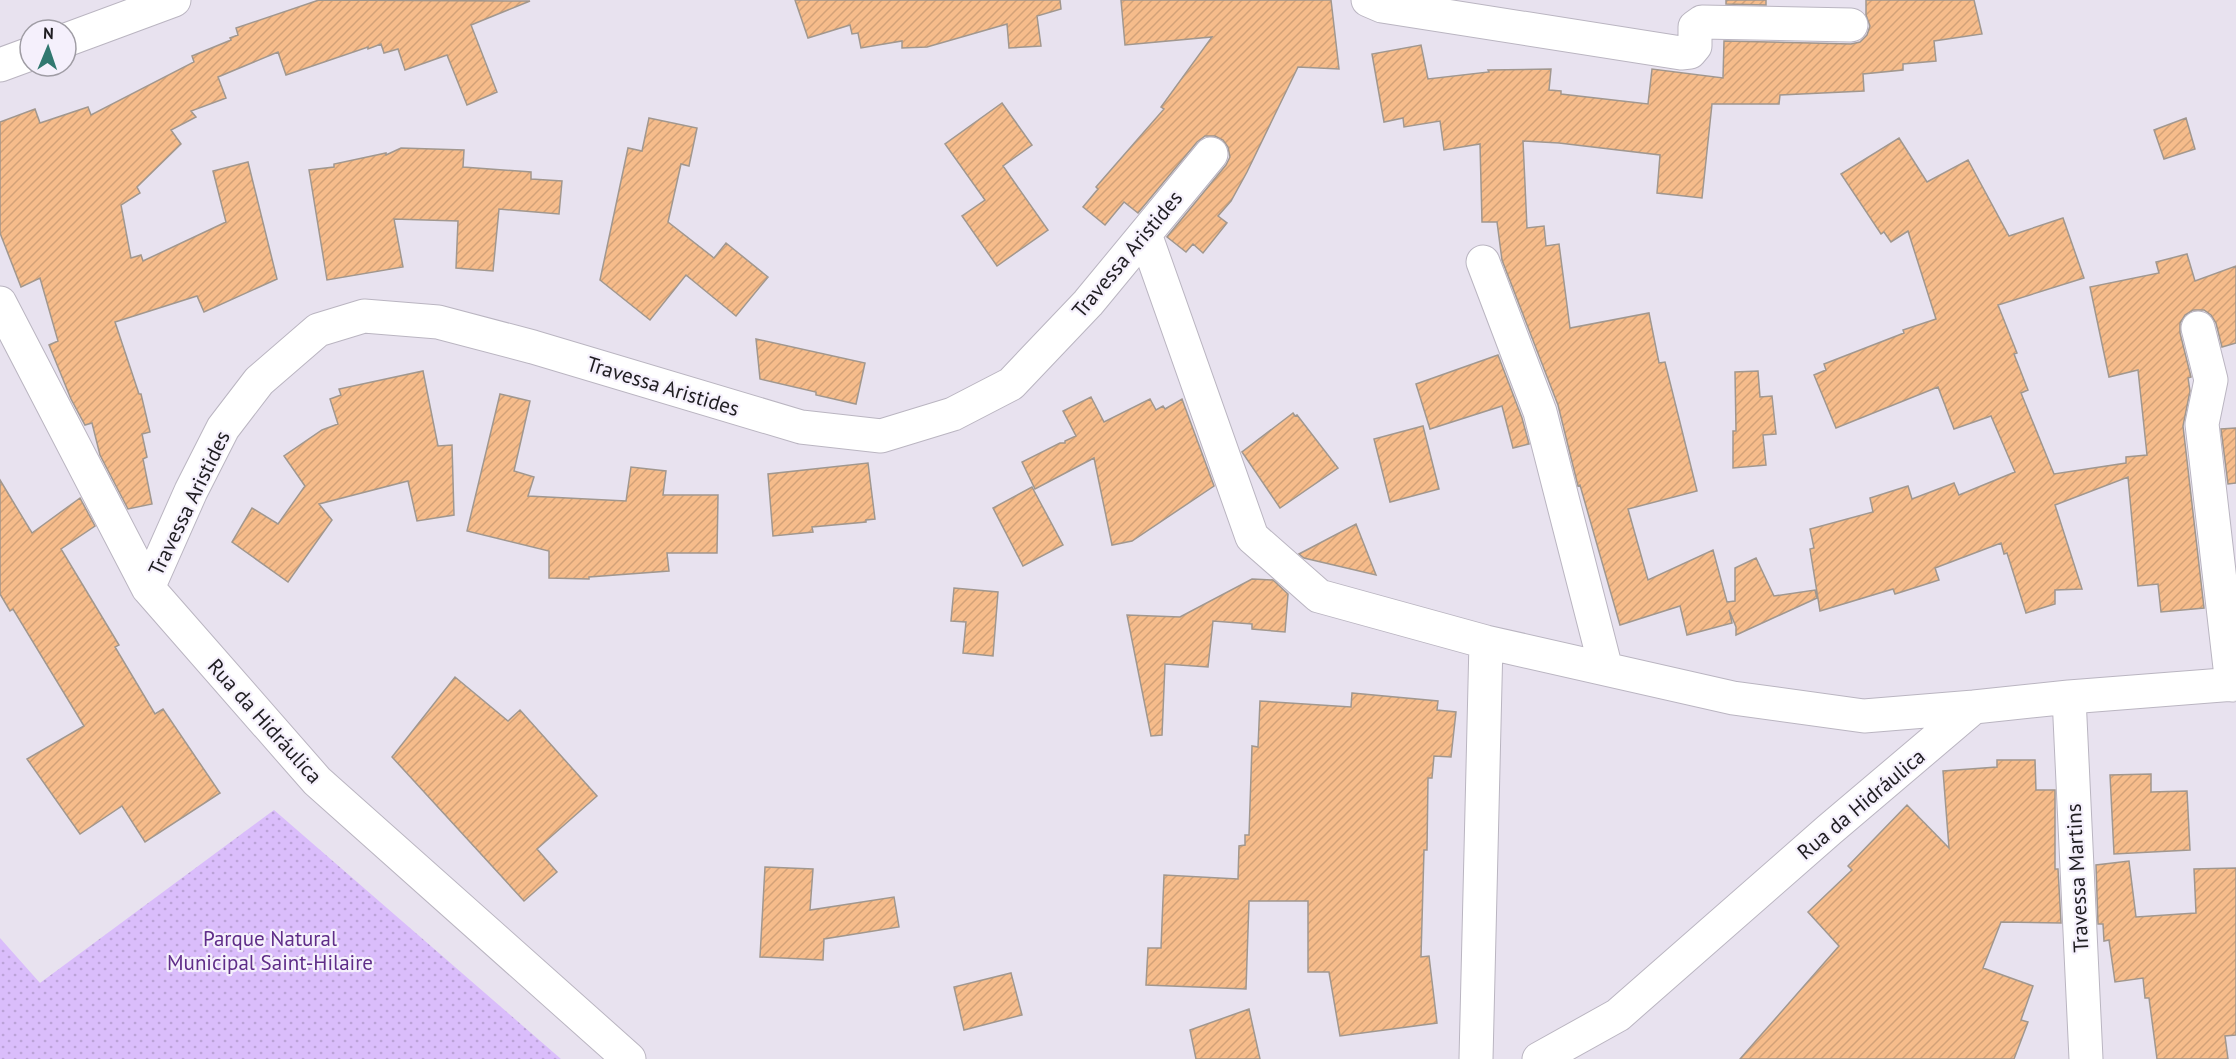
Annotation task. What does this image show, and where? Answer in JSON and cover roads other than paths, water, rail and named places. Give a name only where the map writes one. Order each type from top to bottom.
[{"type":"street","points":[[78,36],[174,0]]},
{"type":"street","points":[[1368,0],[1382,6],[1682,52],[1690,52],[1695,46],[1695,27],[1701,22],[1851,25]]},
{"type":"street","points":[[0,65],[18,58]]},
{"type":"street","name":"Travessa Aristides","points":[[148,588],[191,491],[223,428],[259,381],[318,330],[364,316],[438,322],[533,347],[801,427],[881,436],[953,414],[1011,384],[1088,303],[1211,154]]},
{"type":"street","points":[[1145,234],[1252,537],[1319,596],[1486,642],[1733,698],[1864,716],[2069,697],[2234,685],[2202,424],[2211,380],[2198,328]]},
{"type":"street","points":[[1483,262],[1540,412],[1606,669]]},
{"type":"street","name":"Rua da Hidráulica","points":[[0,303],[148,588],[316,781],[629,1059]]},
{"type":"street","points":[[1476,1059],[1486,642]]},
{"type":"street","name":"Travessa Martins","points":[[2069,697],[2086,1059]]},
{"type":"street","name":"Rua da Hidráulica","points":[[1539,1059],[1618,1015],[1829,830],[1974,707]]},
{"type":"park label","name":"Parque Natural Municipal Saint-Hilaire","points":[[270,950]]}]
